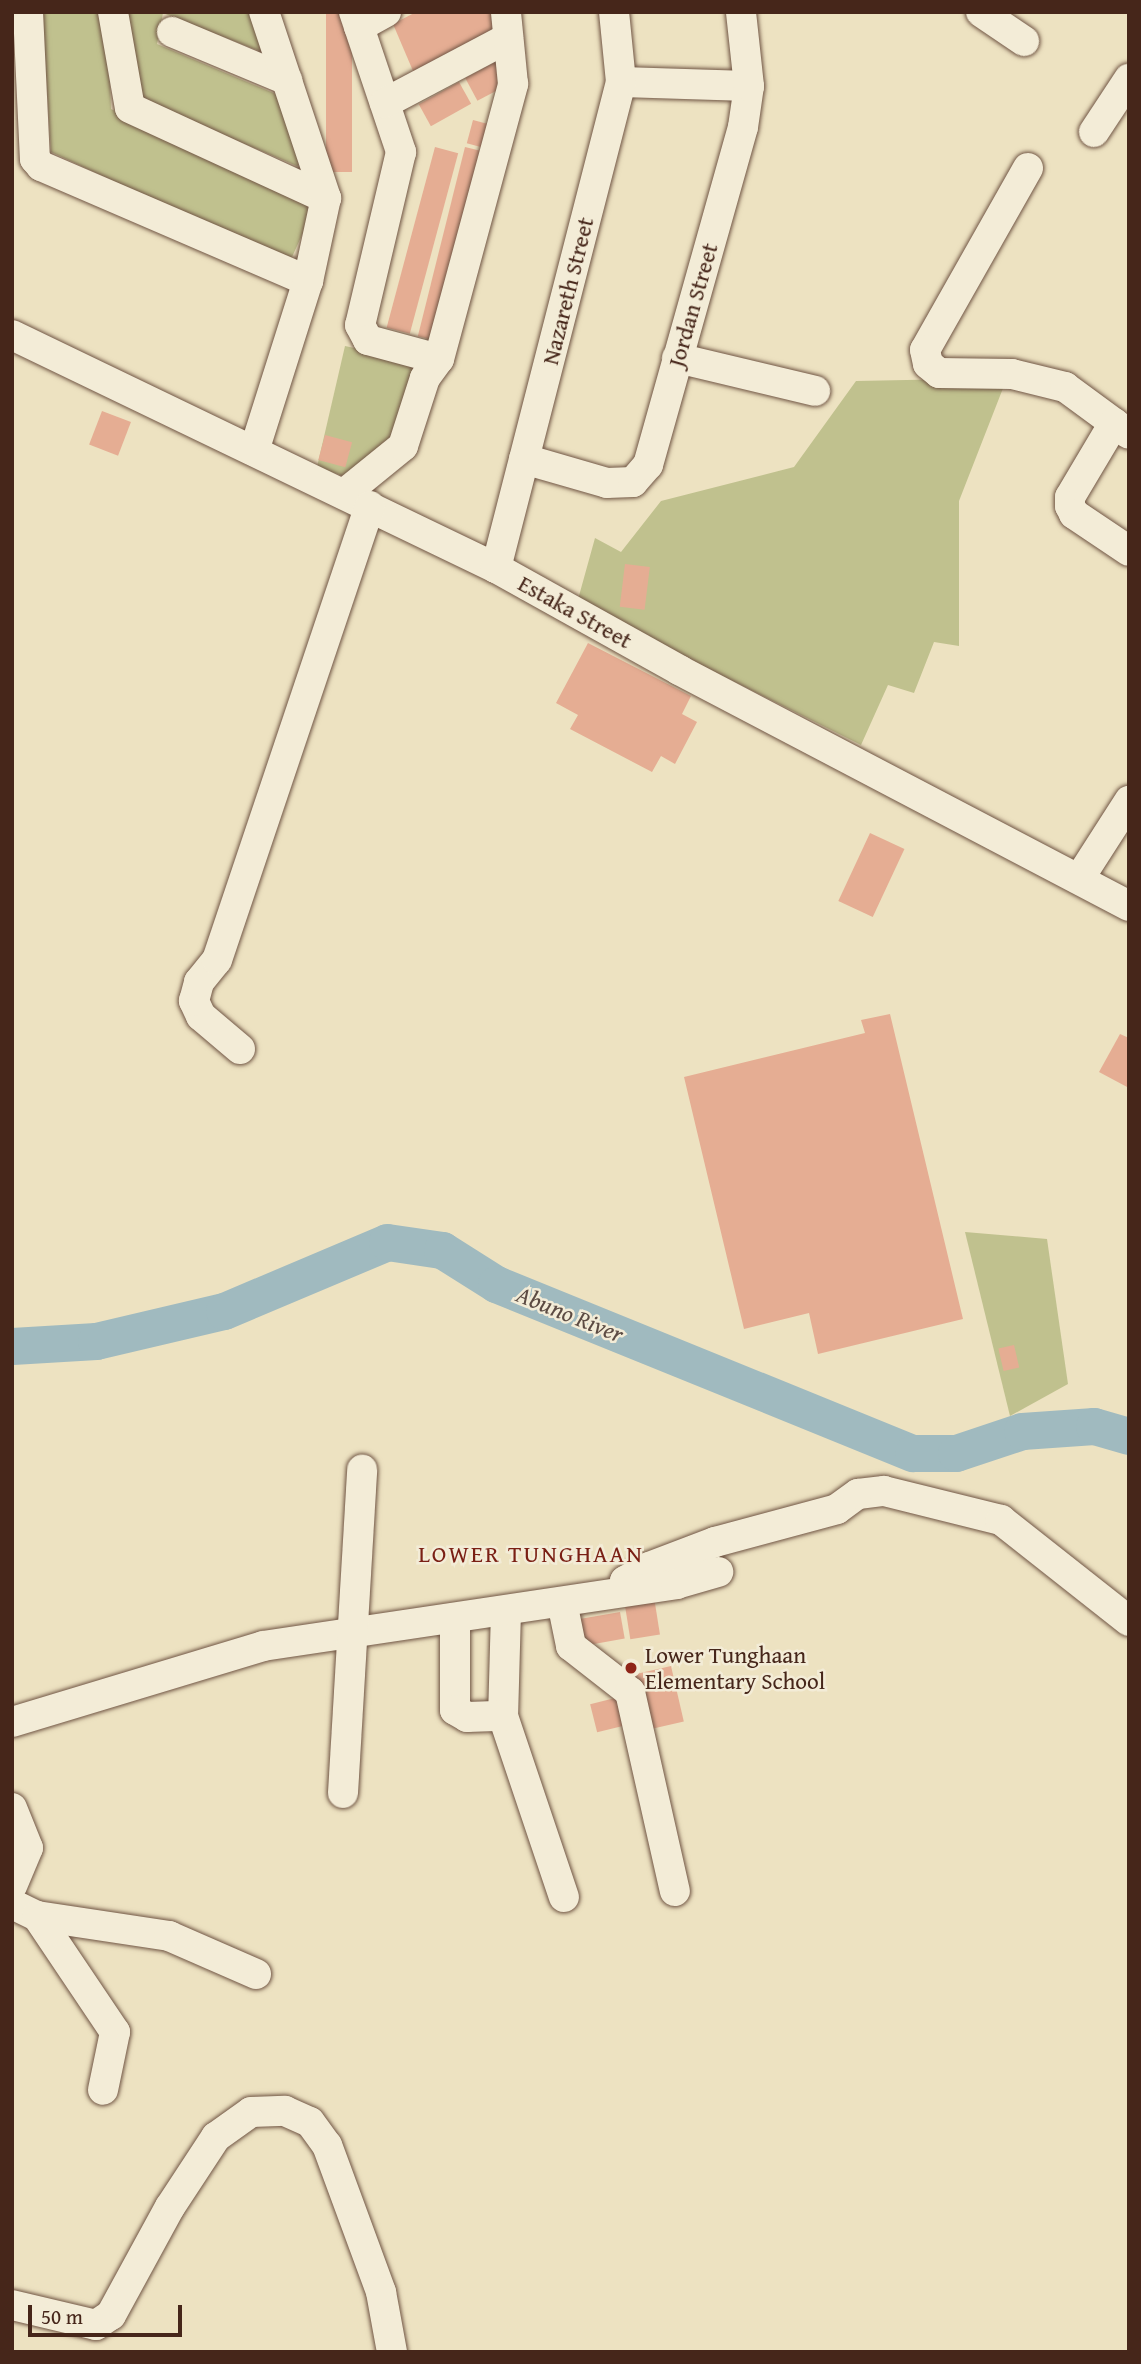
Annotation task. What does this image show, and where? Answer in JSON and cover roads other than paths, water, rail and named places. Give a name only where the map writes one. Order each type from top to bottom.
[{"type":"street","points":[[29,12],[35,159],[41,166],[308,281]]},
{"type":"street","points":[[113,12],[130,108],[326,198]]},
{"type":"street","points":[[254,451],[308,281],[326,198],[264,12]]},
{"type":"street","points":[[386,12],[356,19],[401,152],[359,325],[368,340],[437,363]]},
{"type":"street","name":"Nazareth Street","points":[[496,568],[621,82],[614,12]]},
{"type":"street","name":"Jordan Street","points":[[523,459],[607,483],[632,482],[648,465],[743,127],[749,86],[741,12]]},
{"type":"street","points":[[981,12],[1024,41]]},
{"type":"street","points":[[240,1049],[201,1016],[194,1001],[199,982],[217,960],[359,500],[411,447],[438,382],[437,363],[513,84],[507,25],[385,103]]},
{"type":"street","points":[[172,32],[287,80]]},
{"type":"street","points":[[1094,132],[1129,79]]},
{"type":"street","points":[[621,82],[749,86]]},
{"type":"street","points":[[1028,168],[925,350],[928,364],[939,373],[1012,374],[1065,387],[1121,428],[1070,497],[1069,506],[1074,514],[1129,551]]},
{"type":"street","name":"Estaka Street","points":[[12,335],[496,568],[679,670],[1129,906]]},
{"type":"street","points":[[677,358],[815,391]]},
{"type":"street","points":[[1079,879],[1129,800]]},
{"type":"street","points":[[343,1793],[362,1470]]},
{"type":"street","points":[[625,1592],[625,1581],[649,1567],[715,1542],[836,1509],[858,1494],[884,1491],[1001,1520],[1129,1621]]},
{"type":"street","points":[[12,1722],[263,1646],[455,1620],[702,1579],[719,1572]]},
{"type":"street","points":[[562,1602],[571,1646],[630,1692],[675,1891]]},
{"type":"street","points":[[506,1611],[503,1716],[564,1897]]},
{"type":"street","points":[[455,1620],[455,1710],[467,1717],[503,1716]]},
{"type":"street","points":[[12,1808],[28,1848],[12,1886]]},
{"type":"street","points":[[25,1910],[169,1936],[256,1974]]},
{"type":"street","points":[[25,1910],[115,2032],[103,2090]]},
{"type":"street","points":[[12,2305],[97,2338],[170,2207],[216,2137],[251,2112],[285,2111],[310,2122],[327,2145],[381,2292],[392,2352]]},
{"type":"waterway","name":"Abuno River","points":[[12,1346],[96,1341],[224,1311],[387,1242],[442,1250],[496,1284],[913,1453],[956,1453],[1022,1431],[1094,1426],[1129,1436]]},
{"type":"place","name":"Lower Tunghaan Elementary School","points":[[631,1668]]},
{"type":"district","name":"LOWER TUNGHAAN","points":[[531,1554]]}]
